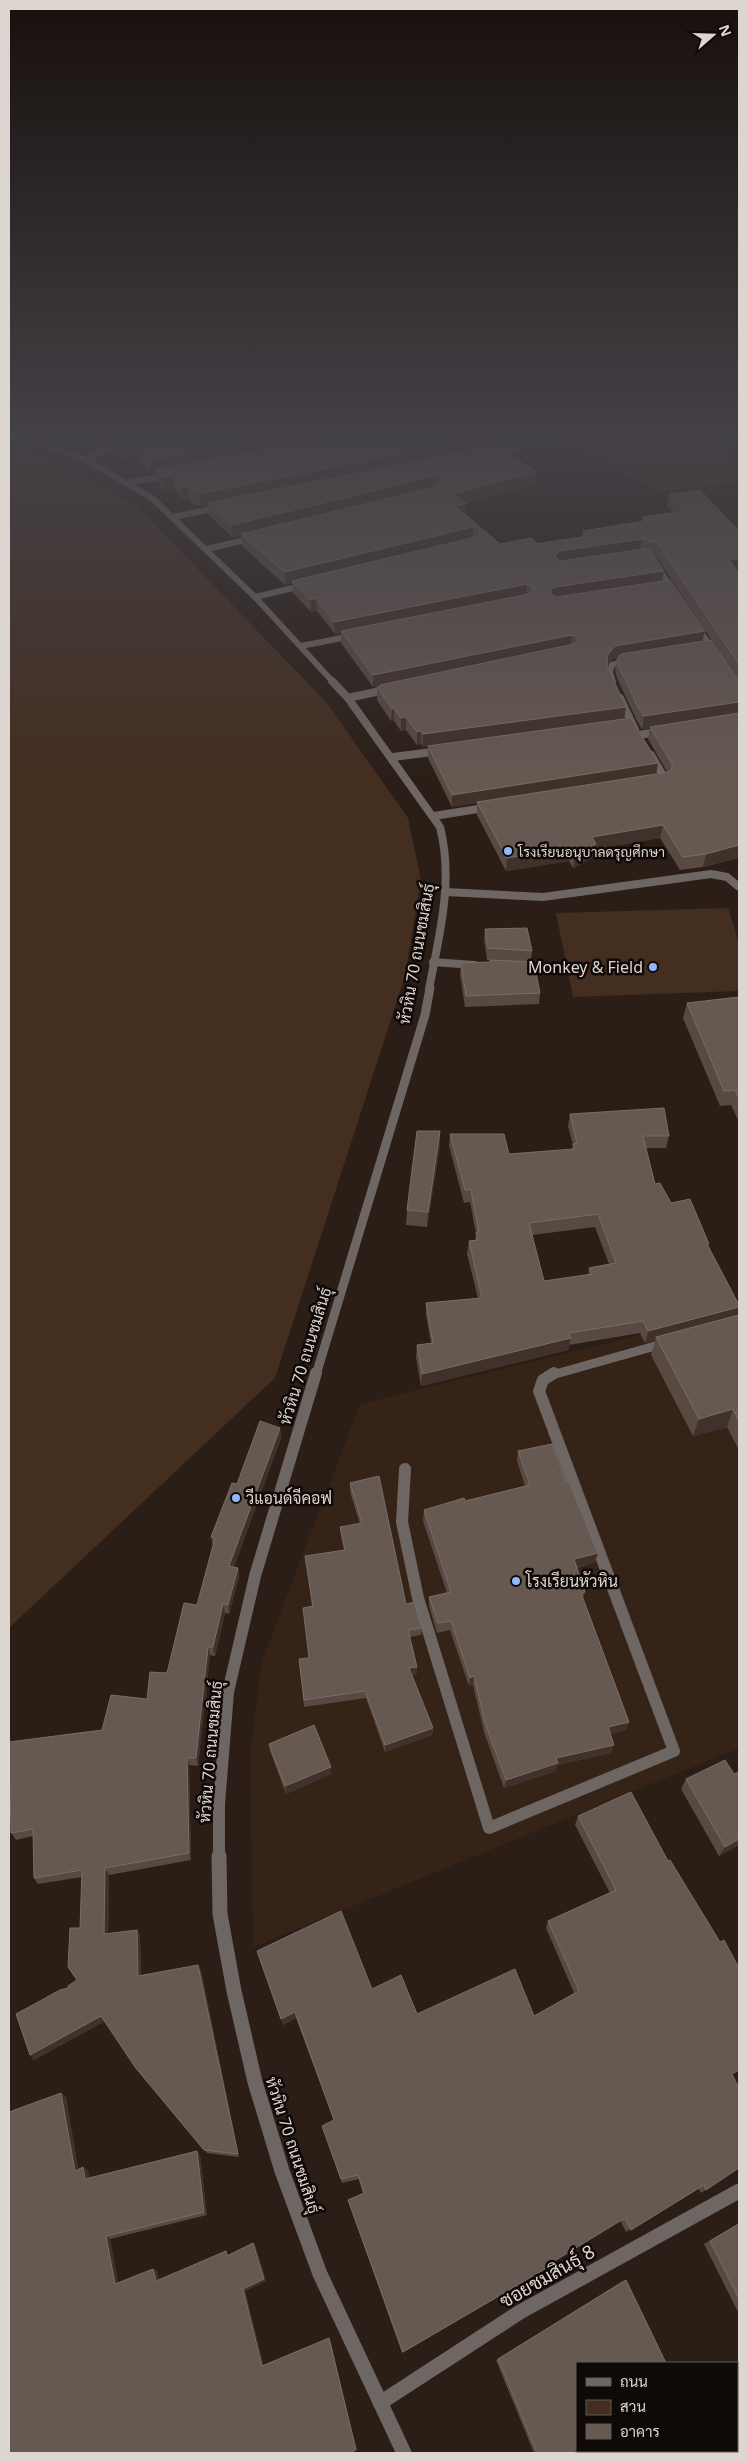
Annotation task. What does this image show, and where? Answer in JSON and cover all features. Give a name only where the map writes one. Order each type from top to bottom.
[{"type":"street","name":"หัวหิน 70 ถนนชมสินธุ์","points":[[209,551],[255,597],[348,698],[393,757],[434,816],[440,827],[445,848],[446,892],[425,1015],[255,1576],[228,1692],[219,1804],[220,1914],[234,1991],[255,2082],[282,2171],[320,2274],[404,2453]]},
{"type":"street","points":[[651,558],[680,602]]},
{"type":"street","points":[[255,597],[312,583]]},
{"type":"street","points":[[660,588],[670,587]]},
{"type":"street","points":[[691,617],[717,656]]},
{"type":"street","points":[[301,646],[358,634]]},
{"type":"street","points":[[695,649],[711,647]]},
{"type":"street","points":[[641,658],[613,663],[610,666],[609,673],[632,724],[643,742]]},
{"type":"street","points":[[348,698],[397,688]]},
{"type":"street","points":[[622,725],[632,724]]},
{"type":"street","points":[[639,735],[666,731]]},
{"type":"street","points":[[393,757],[450,749]]},
{"type":"street","points":[[647,749],[665,779],[655,780]]},
{"type":"street","points":[[434,816],[502,806]]},
{"type":"street","points":[[446,892],[543,897],[711,874],[727,878],[739,887]]},
{"type":"street","points":[[433,962],[482,965]]},
{"type":"street","points":[[512,967],[551,969]]},
{"type":"street","points":[[405,1469],[402,1522],[418,1598],[489,1828],[674,1751],[539,1391],[543,1380],[556,1372],[675,1340]]},
{"type":"street","name":"ซอยชมสินธุ์ 8","points":[[380,2403],[520,2312],[739,2192]]},
{"type":"shaded area","name":"โรงเรียนหัวหิน","points":[[739,1311],[739,1748],[253,1947],[250,1753],[262,1661],[360,1404]]},
{"type":"green space","points":[[9,551],[180,551],[327,703],[408,818],[421,880],[405,976],[275,1378],[9,1628]]},
{"type":"green space","name":"Monkey & Field","points":[[728,908],[739,943],[739,991],[573,997],[556,913]]},
{"type":"building","points":[[261,551],[373,551],[285,572]]},
{"type":"building","points":[[418,551],[561,551],[555,554],[557,559],[561,561],[630,551],[651,551],[664,571],[555,587],[551,589],[551,594],[556,597],[670,580],[705,631],[615,646],[607,656],[608,668],[626,707],[423,734],[421,731],[417,732],[406,717],[401,718],[394,708],[392,709],[377,687],[574,644],[578,641],[577,637],[572,635],[373,675],[341,631],[529,594],[533,591],[532,586],[527,584],[334,622],[316,598],[310,600],[292,581]]},
{"type":"building","points":[[662,551],[739,551],[739,558],[729,560],[739,573],[739,664]]},
{"type":"building","points":[[711,640],[739,681],[739,702],[644,716],[619,667],[617,659],[621,654]]},
{"type":"building","points":[[739,713],[739,845],[706,854],[683,857],[663,825],[592,837],[596,844],[575,855],[571,848],[507,858],[477,802],[669,772],[672,769],[672,764],[650,727]]},
{"type":"building","points":[[631,718],[658,763],[452,795],[428,746]]},
{"type":"building","points":[[527,928],[532,951],[488,948],[485,929]]},
{"type":"building","points":[[490,960],[534,962],[540,993],[466,996],[461,963],[490,962]]},
{"type":"building","points":[[739,997],[739,1099],[735,1090],[724,1091],[687,1003]]},
{"type":"building","points":[[664,1108],[669,1136],[643,1136],[655,1184],[660,1183],[671,1203],[690,1199],[709,1244],[707,1244],[739,1307],[648,1331],[643,1321],[569,1333],[571,1338],[422,1374],[417,1345],[433,1343],[426,1303],[482,1298],[469,1241],[478,1240],[476,1232],[479,1232],[471,1190],[465,1190],[450,1134],[504,1134],[509,1154],[574,1149],[573,1144],[577,1143],[570,1114]],"holes":[[[598,1214],[616,1263],[589,1268],[592,1274],[544,1281],[529,1223]]]},
{"type":"building","points":[[417,1131],[440,1131],[428,1212],[407,1210]]},
{"type":"building","points":[[739,1315],[739,1421],[733,1409],[699,1419],[656,1337]]},
{"type":"building","points":[[260,1421],[280,1428],[229,1566],[238,1568],[228,1605],[223,1604],[213,1647],[208,1647],[196,1758],[187,1758],[189,1853],[105,1868],[104,1934],[137,1930],[138,1976],[198,1965],[238,2154],[204,2150],[135,2067],[101,2016],[30,2055],[16,2014],[60,1990],[68,1988],[77,1980],[68,1967],[70,1928],[80,1928],[82,1870],[34,1878],[33,1829],[11,1833],[9,1742],[102,1730],[111,1695],[147,1699],[150,1672],[167,1673],[184,1603],[197,1605],[215,1538],[211,1537],[232,1483],[237,1484]]},
{"type":"building","points":[[552,1444],[566,1482],[569,1481],[598,1553],[574,1559],[585,1592],[581,1593],[629,1722],[608,1727],[614,1745],[556,1758],[558,1763],[506,1780],[485,1723],[474,1676],[470,1678],[451,1621],[438,1623],[429,1597],[451,1592],[424,1510],[464,1498],[465,1501],[530,1485],[518,1451]]},
{"type":"building","points":[[379,1476],[406,1604],[414,1602],[422,1628],[408,1630],[417,1667],[409,1668],[433,1728],[385,1745],[365,1691],[304,1700],[299,1659],[309,1658],[303,1608],[313,1606],[305,1556],[345,1550],[340,1527],[362,1523],[350,1483]]},
{"type":"building","points":[[314,1725],[331,1767],[285,1786],[269,1744]]},
{"type":"building","points":[[725,1760],[734,1774],[739,1772],[739,1839],[725,1847],[686,1779]]},
{"type":"building","points":[[631,1792],[668,1861],[670,1860],[720,1942],[724,1940],[739,1968],[739,2070],[732,2074],[739,2088],[739,2168],[706,2190],[704,2185],[631,2230],[625,2218],[551,2263],[552,2265],[403,2352],[348,2200],[364,2193],[358,2175],[341,2179],[322,2126],[334,2120],[295,2012],[281,2019],[257,1951],[341,1911],[372,1989],[401,1975],[417,2014],[515,1969],[534,2016],[579,1991],[548,1921],[616,1890],[578,1816]]},
{"type":"building","points":[[61,2093],[75,2171],[83,2167],[85,2179],[197,2151],[204,2212],[106,2236],[115,2284],[153,2269],[156,2281],[226,2251],[227,2256],[253,2243],[264,2279],[243,2289],[262,2366],[329,2338],[356,2450],[349,2453],[9,2453],[9,2112]]},
{"type":"building","points":[[739,2224],[739,2299],[710,2241]]},
{"type":"building","points":[[626,2280],[666,2362],[576,2362],[576,2452],[618,2453],[537,2453],[498,2359]]},
{"type":"place","name":"โรงเรียนอนุบาลดรุญศึกษา","points":[[508,851]]},
{"type":"place","name":"Monkey & Field","points":[[653,967]]},
{"type":"place","name":"วีแอนด์จีคอฟ","points":[[236,1498]]},
{"type":"place","name":"โรงเรียนหัวหิน","points":[[516,1581]]}]
